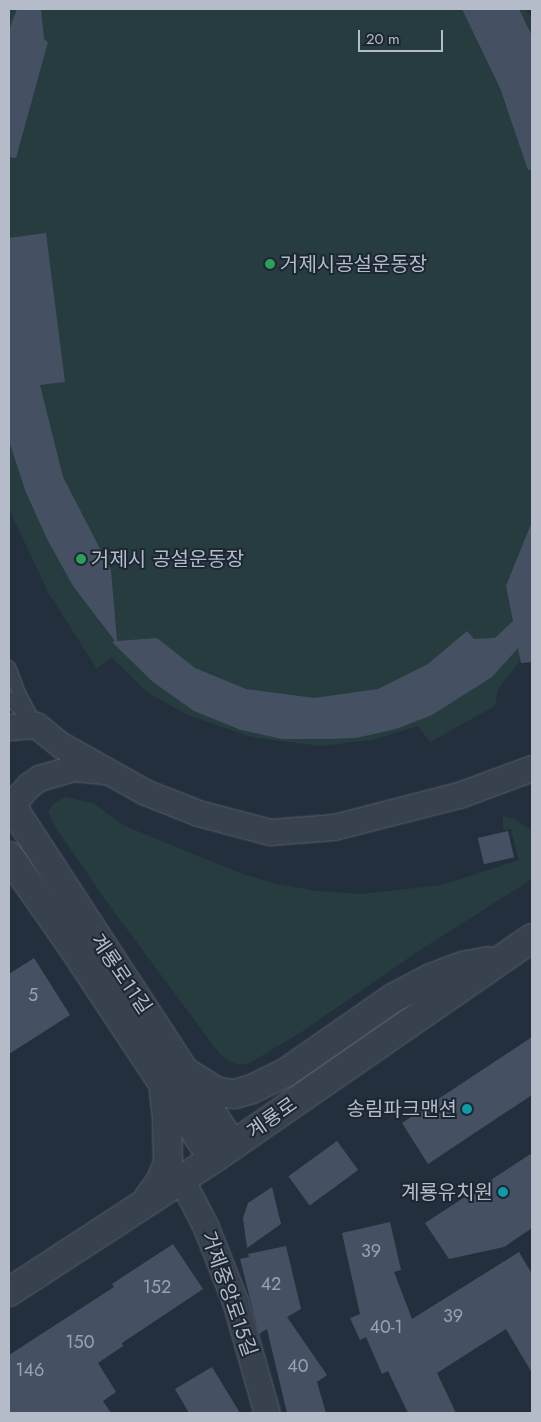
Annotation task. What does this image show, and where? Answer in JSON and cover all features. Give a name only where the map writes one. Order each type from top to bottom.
[{"type":"street","points":[[9,726],[36,725],[61,745],[145,792],[198,813],[270,832],[334,826],[459,795],[532,768]]},
{"type":"street","points":[[12,806],[29,784],[39,778],[74,768],[108,772]]},
{"type":"street","name":"계룡로11길","points":[[12,806],[174,1077],[223,1152]]},
{"type":"street","name":"계룡로11길","points":[[9,856],[72,946],[174,1077]]},
{"type":"street","name":"계룡로","points":[[9,1292],[223,1152],[532,938]]},
{"type":"street","points":[[144,1203],[160,1182],[168,1164],[168,1119],[174,1077],[204,1085],[218,1092],[235,1094],[252,1089],[284,1073],[393,998],[430,978],[463,966],[502,959]]},
{"type":"street","name":"거제중앙로15길","points":[[181,1180],[205,1225],[235,1301],[267,1413]]},
{"type":"lane","points":[[9,667],[19,693],[36,725]]},
{"type":"lane","points":[[9,698],[36,725]]},
{"type":"green space","name":"거제시공설운동장","points":[[9,9],[526,9],[532,20],[532,638],[519,662],[498,689],[495,706],[430,742],[418,726],[372,740],[320,746],[251,737],[188,715],[148,693],[111,657],[97,669],[49,594],[9,509]]},
{"type":"green space","points":[[65,797],[93,803],[125,826],[240,873],[277,884],[317,891],[361,894],[442,885],[519,860],[511,829],[503,830],[503,816],[512,818],[532,830],[532,879],[417,952],[303,1031],[250,1063],[239,1065],[228,1061],[219,1053],[109,905],[54,825],[48,812],[53,804]]},
{"type":"building","points":[[17,9],[41,9],[44,39],[48,42],[16,158],[9,157],[9,30]]},
{"type":"building","points":[[462,9],[519,9],[532,36],[532,170],[528,170],[500,88]]},
{"type":"building","name":"거제시 공설운동장","points":[[46,233],[65,382],[40,385],[63,477],[111,570],[117,641],[157,638],[195,668],[246,689],[314,698],[378,689],[428,664],[467,631],[474,639],[495,638],[513,621],[506,586],[531,524],[532,662],[521,663],[518,648],[492,677],[432,715],[396,729],[356,738],[282,739],[241,730],[194,711],[153,682],[112,642],[115,641],[73,586],[47,539],[25,490],[9,441],[9,238]]},
{"type":"building","points":[[508,831],[514,857],[484,864],[478,838]]},
{"type":"building","points":[[34,958],[70,1015],[9,1054],[9,974]]},
{"type":"building","name":"송림파크맨션","points":[[532,1037],[532,1095],[428,1164],[402,1123]]},
{"type":"building","points":[[337,1141],[358,1170],[310,1205],[288,1176]]},
{"type":"building","name":"계룡유치원","points":[[532,1153],[532,1228],[504,1247],[449,1259],[425,1223]]},
{"type":"building","points":[[272,1187],[281,1224],[247,1248],[243,1218],[248,1203]]},
{"type":"building","points":[[390,1222],[401,1270],[394,1272],[412,1319],[519,1252],[532,1274],[532,1373],[506,1329],[437,1373],[456,1413],[408,1413],[388,1371],[382,1374],[366,1337],[360,1340],[350,1318],[360,1314],[342,1233]]},
{"type":"building","points":[[173,1244],[203,1289],[122,1343],[123,1346],[98,1363],[116,1392],[103,1401],[111,1413],[9,1413],[9,1355],[114,1287],[112,1284]]},
{"type":"building","points":[[286,1246],[301,1309],[287,1317],[327,1375],[317,1382],[326,1413],[287,1413],[267,1329],[259,1334],[240,1259],[249,1257],[248,1254]]},
{"type":"building","points":[[212,1367],[240,1413],[189,1413],[175,1389]]},
{"type":"place","name":"거제시공설운동장","points":[[270,264]]},
{"type":"place","name":"거제시 공설운동장","points":[[81,559]]},
{"type":"place","name":"송림파크맨션","points":[[467,1109]]},
{"type":"place","name":"계룡유치원","points":[[503,1192]]}]
